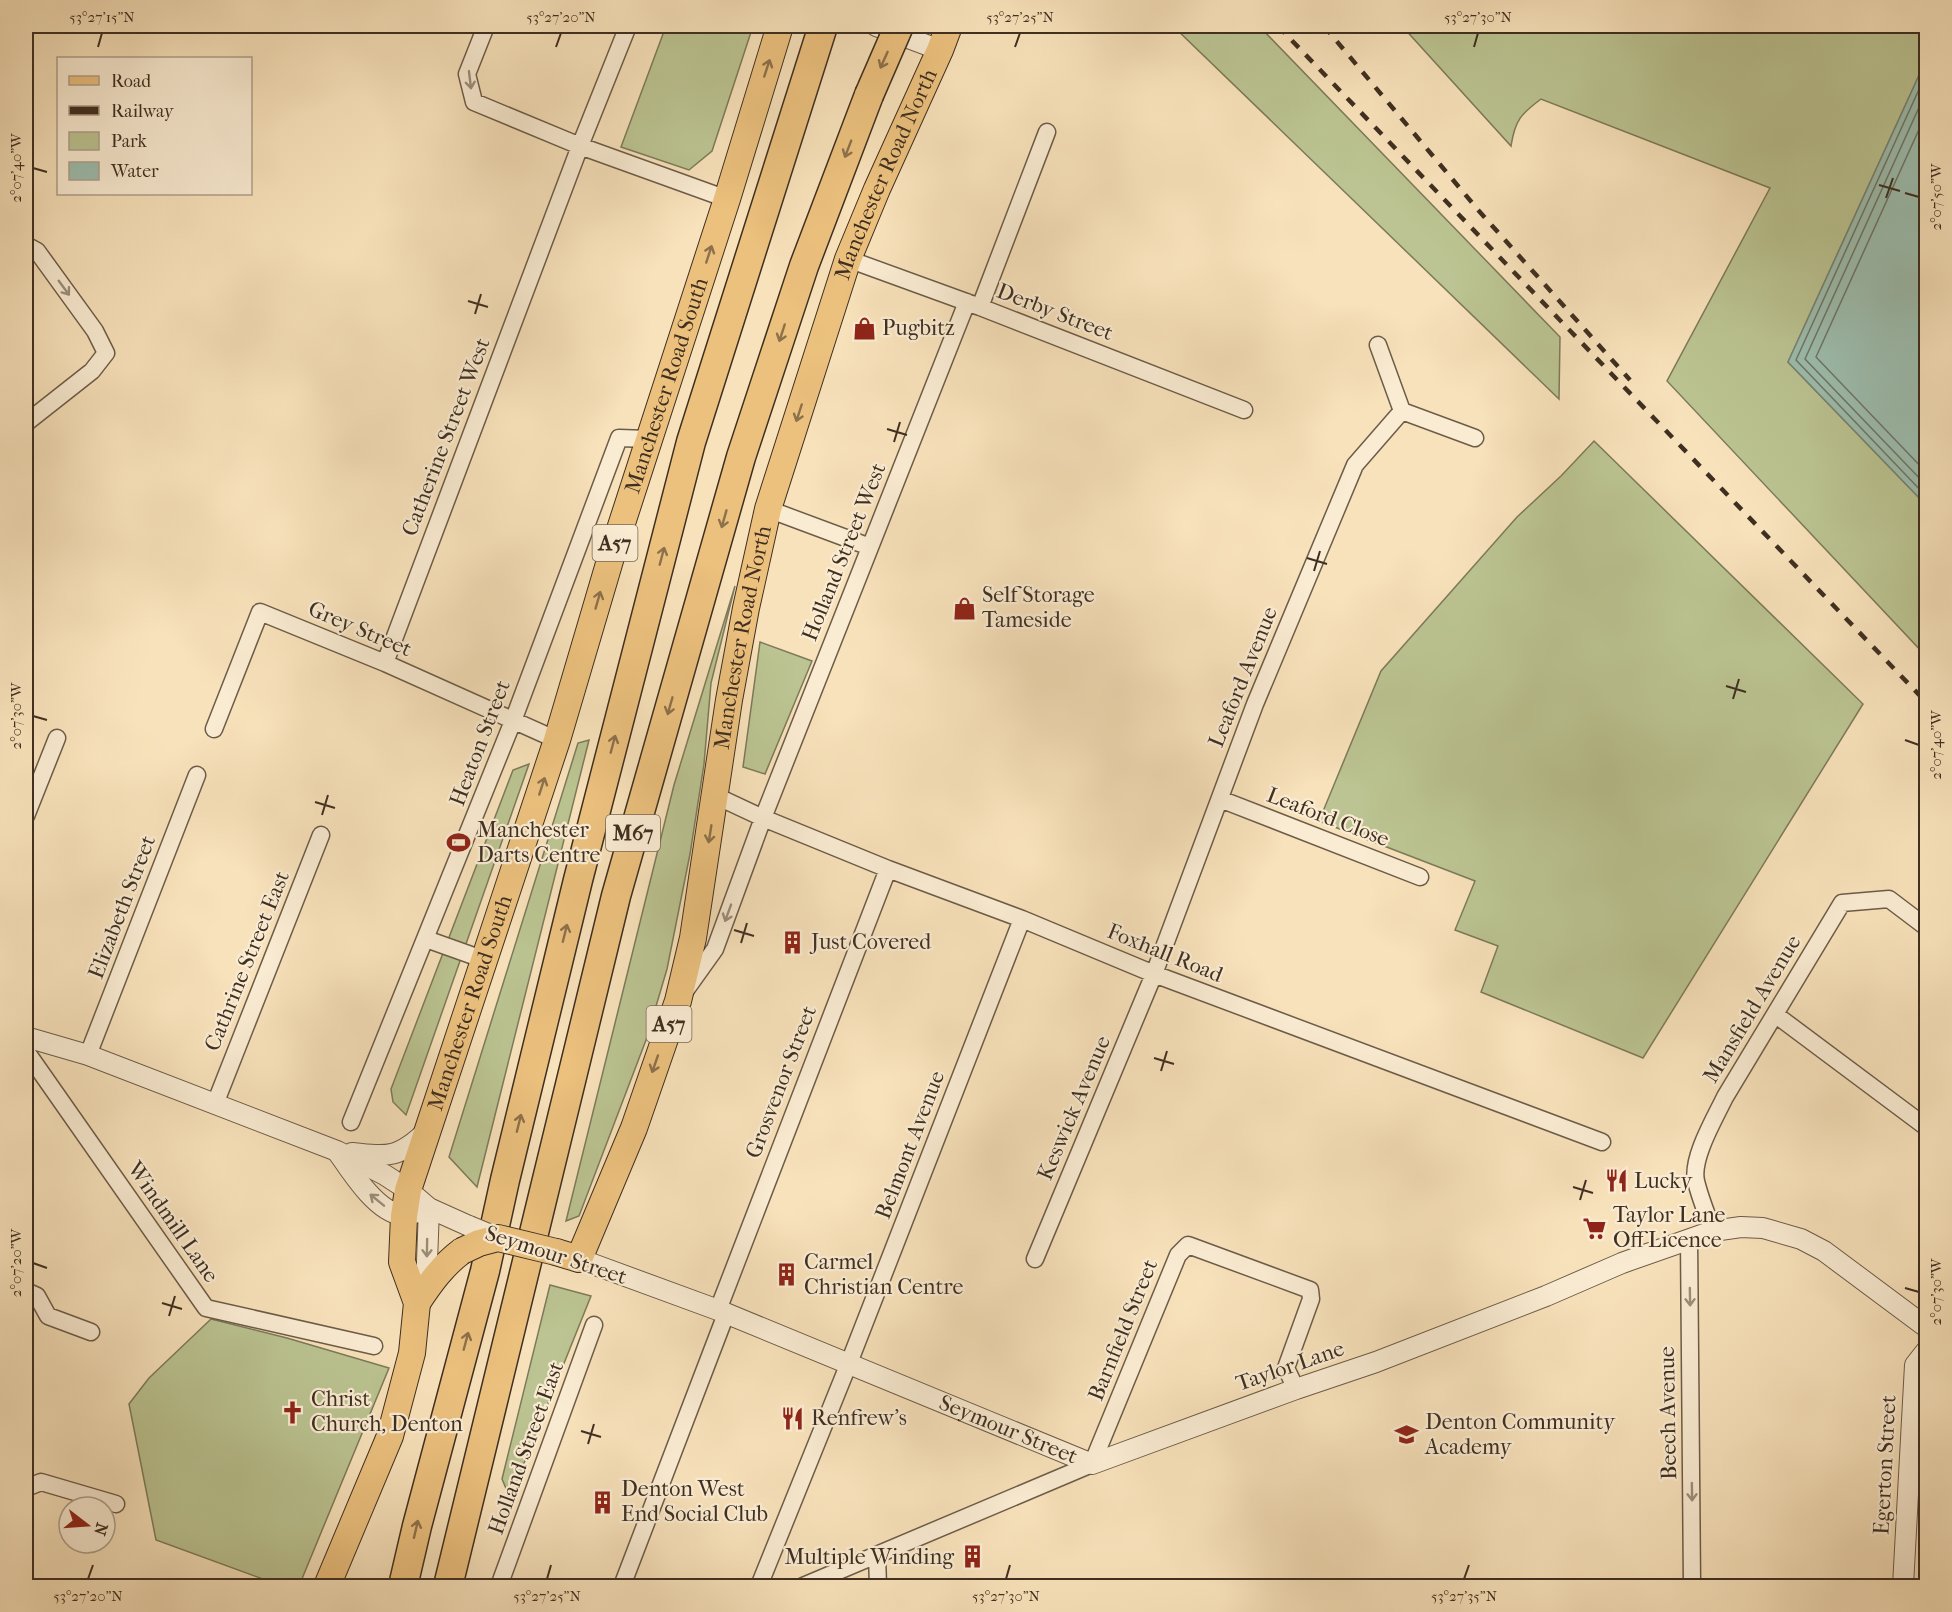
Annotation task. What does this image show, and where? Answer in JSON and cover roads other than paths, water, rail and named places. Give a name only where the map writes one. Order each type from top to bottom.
[{"type":"highway","name":"M67","points":[[403,1587],[485,1271],[578,880],[691,442],[823,26]]},
{"type":"highway","name":"M67","points":[[448,1587],[616,896],[741,457],[804,266],[869,94],[899,26]]},
{"type":"main road","name":"Manchester Road South","points":[[408,1190],[557,740],[611,557],[727,199],[780,26]]},
{"type":"main road","name":"Manchester Road North","points":[[567,1256],[634,1128],[678,1001],[693,938],[729,700],[768,509],[848,259],[949,26]]},
{"type":"main road","name":"A57","points":[[327,1587],[390,1436],[412,1353],[422,1296],[402,1262],[404,1216],[408,1190]]},
{"type":"main road","name":"Seymour Street","points":[[498,1238],[567,1256]]},
{"type":"main road","points":[[422,1296],[452,1259],[462,1251],[498,1238]]},
{"type":"street","points":[[486,26],[467,74],[474,102],[580,146],[727,199]]},
{"type":"street","name":"Catherine Street West","points":[[385,663],[580,146],[628,26]]},
{"type":"street","points":[[876,26],[940,50]]},
{"type":"street","name":"Holland Street West","points":[[678,1001],[715,949],[763,818],[870,548],[1047,132]]},
{"type":"street","points":[[26,245],[37,251],[95,331],[106,353],[92,371],[26,423]]},
{"type":"street","name":"Derby Street","points":[[848,259],[974,304],[1244,410]]},
{"type":"street","points":[[1378,345],[1401,411],[1475,438]]},
{"type":"street","name":"Leaford Avenue","points":[[1154,974],[1255,704],[1355,465],[1401,411]]},
{"type":"street","name":"Heaton Street","points":[[351,1122],[513,721],[619,438],[648,439]]},
{"type":"street","points":[[768,509],[870,548]]},
{"type":"street","name":"Grey Street","points":[[214,729],[261,612],[385,663],[557,740]]},
{"type":"street","points":[[26,816],[57,738]]},
{"type":"street","name":"Elizabeth Street","points":[[88,1055],[197,775]]},
{"type":"street","name":"Foxhall Road","points":[[716,796],[763,818],[888,869],[1154,974],[1602,1142]]},
{"type":"street","name":"Leaford Close","points":[[1220,799],[1420,877]]},
{"type":"street","name":"Cathrine Street East","points":[[215,1104],[321,835]]},
{"type":"street","name":"Grosvenor Street","points":[[622,1587],[888,869]]},
{"type":"street","name":"Mansfield Avenue","points":[[1713,1231],[1695,1179],[1697,1161],[1725,1097],[1776,1016],[1842,903],[1888,898],[1926,927]]},
{"type":"street","name":"Belmont Avenue","points":[[759,1587],[849,1364],[1022,920]]},
{"type":"street","points":[[426,939],[485,960]]},
{"type":"street","name":"Keswick Avenue","points":[[1035,1259],[1154,974]]},
{"type":"street","points":[[1776,1016],[1926,1127]]},
{"type":"street","name":"Seymour Street","points":[[26,1037],[88,1055],[337,1151],[385,1175],[408,1190],[429,1208],[498,1238]]},
{"type":"street","name":"Windmill Lane","points":[[26,1051],[206,1308],[374,1346]]},
{"type":"street","points":[[337,1151],[379,1156],[400,1153],[427,1131]]},
{"type":"street","points":[[337,1151],[364,1190],[391,1211],[404,1216],[429,1208],[422,1296]]},
{"type":"street","name":"Taylor Lane","points":[[803,1587],[1092,1464],[1387,1358],[1546,1296],[1622,1263],[1713,1231],[1741,1227],[1763,1228],[1801,1239],[1824,1251],[1926,1327]]},
{"type":"street","name":"Beech Avenue","points":[[1689,1238],[1692,1587]]},
{"type":"street","name":"Barnfield Street","points":[[1092,1464],[1178,1255],[1188,1245],[1310,1290],[1311,1299],[1286,1368],[1296,1389]]},
{"type":"street","name":"Seymour Street","points":[[567,1256],[722,1312],[1092,1464]]},
{"type":"street","points":[[26,1291],[38,1296],[48,1316],[91,1332]]},
{"type":"street","name":"Holland Street East","points":[[499,1587],[594,1325]]},
{"type":"street","name":"Egerton Street","points":[[1903,1587],[1915,1365],[1926,1351]]},
{"type":"street","points":[[26,1488],[41,1482],[85,1495]]},
{"type":"street","points":[[877,1555],[878,1587]]},
{"type":"water","points":[[1926,60],[1926,505],[1788,362]]},
{"type":"railway","points":[[1278,26],[1926,702]]},
{"type":"railway","points":[[1324,26],[1479,211],[1630,380]]},
{"type":"place","name":"Pugbitz","points":[[864,328]]},
{"type":"place","name":"Self Storage Tameside","points":[[964,608]]},
{"type":"place","name":"Manchester Darts Centre","points":[[459,843]]},
{"type":"place","name":"Just Covered","points":[[793,942]]},
{"type":"place","name":"Lucky","points":[[1616,1181]]},
{"type":"place","name":"Taylor Lane Off Licence","points":[[1595,1228]]},
{"type":"place","name":"Carmel Christian Centre","points":[[786,1275]]},
{"type":"place","name":"Christ Church, Denton","points":[[293,1412]]},
{"type":"place","name":"Renfrew's","points":[[793,1418]]},
{"type":"place","name":"Denton Community Academy","points":[[1407,1435]]},
{"type":"place","name":"Denton West End Social Club","points":[[603,1502]]},
{"type":"place","name":"Multiple Winding","points":[[972,1557]]}]
